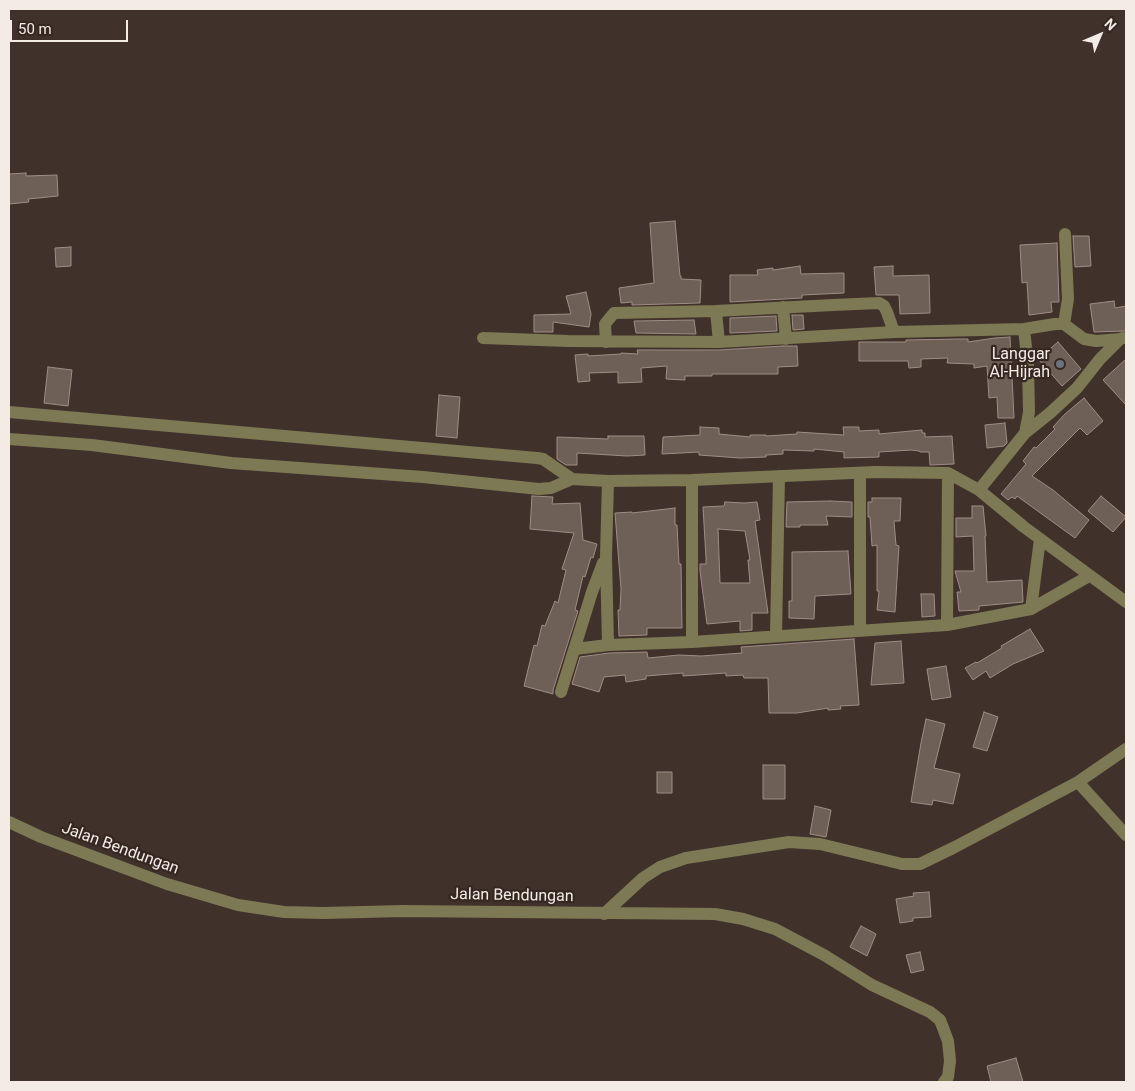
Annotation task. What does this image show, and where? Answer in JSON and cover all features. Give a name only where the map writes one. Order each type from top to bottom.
[{"type":"street","points":[[1064,324],[1068,299],[1065,234]]},
{"type":"street","points":[[606,342],[605,324],[614,313],[716,311],[879,303],[884,306],[894,332]]},
{"type":"street","points":[[783,307],[786,339]]},
{"type":"street","points":[[716,311],[720,342]]},
{"type":"street","points":[[483,338],[606,342],[720,342],[894,332],[1024,329],[1064,324],[1084,340],[1096,341],[1123,338]]},
{"type":"street","points":[[1024,329],[1028,365],[1029,412],[1025,433]]},
{"type":"street","points":[[979,490],[1025,433],[1077,388],[1123,338]]},
{"type":"street","points":[[9,412],[537,458],[543,459],[572,479]]},
{"type":"street","points":[[9,439],[92,445],[231,463],[423,477],[539,490],[551,488],[572,479],[608,481],[692,480],[860,473],[948,473],[979,490],[1040,540],[1126,602]]},
{"type":"street","points":[[860,473],[860,631]]},
{"type":"street","points":[[947,625],[948,473]]},
{"type":"street","points":[[776,635],[780,476]]},
{"type":"street","points":[[692,480],[692,642]]},
{"type":"street","points":[[608,481],[606,556],[608,645]]},
{"type":"street","points":[[1031,609],[1040,540]]},
{"type":"street","points":[[561,692],[592,592],[606,556]]},
{"type":"street","points":[[575,648],[947,625],[1031,609],[1089,576]]},
{"type":"street","points":[[604,914],[643,878],[660,867],[686,858],[789,842],[820,844],[902,864],[920,864],[1078,782],[1126,749]]},
{"type":"street","points":[[1078,782],[1126,835]]},
{"type":"street","name":"Jalan Bendungan","points":[[9,822],[167,884],[238,905],[284,912],[323,914],[403,911],[715,914],[743,919],[775,929],[824,955],[872,985],[930,1012],[940,1020],[948,1041],[950,1061],[948,1076],[944,1082]]},
{"type":"building","points":[[26,173],[26,176],[57,175],[58,196],[28,199],[29,202],[9,204],[9,174]]},
{"type":"building","points":[[675,221],[680,276],[681,279],[701,280],[700,303],[632,305],[632,302],[621,303],[619,288],[654,283],[650,223]]},
{"type":"building","points":[[1073,236],[1089,236],[1091,266],[1075,267]]},
{"type":"building","points":[[1057,243],[1059,302],[1051,302],[1052,312],[1029,315],[1027,282],[1022,283],[1020,245]]},
{"type":"building","points":[[71,247],[71,266],[56,267],[55,248]]},
{"type":"building","points":[[800,266],[801,274],[844,273],[844,293],[802,295],[802,298],[730,302],[730,275],[758,275],[757,270]]},
{"type":"building","points":[[893,266],[893,276],[929,275],[930,313],[900,314],[899,295],[876,295],[874,267]]},
{"type":"building","points":[[586,292],[591,314],[589,327],[553,322],[553,332],[534,332],[534,315],[571,314],[566,296]]},
{"type":"building","points":[[1114,301],[1115,308],[1126,306],[1126,331],[1094,332],[1090,304]]},
{"type":"building","points":[[792,315],[803,315],[804,329],[793,330]]},
{"type":"building","points":[[776,316],[777,331],[730,333],[730,318]]},
{"type":"building","points":[[694,320],[696,334],[636,333],[634,321]]},
{"type":"building","points":[[1010,337],[1014,418],[998,418],[997,397],[989,398],[987,366],[974,368],[974,364],[947,363],[948,358],[921,359],[921,367],[909,368],[908,361],[859,361],[859,342],[968,339],[968,342]]},
{"type":"building","name":"Langgar Al-Hijrah","points":[[1058,342],[1081,369],[1062,386],[1038,359]]},
{"type":"building","points":[[797,346],[798,366],[778,367],[778,374],[712,374],[712,376],[685,376],[685,380],[666,379],[667,366],[641,368],[642,382],[618,383],[618,372],[589,373],[590,381],[578,382],[575,355],[638,354],[637,350],[719,350]]},
{"type":"building","points":[[1126,359],[1126,405],[1103,380]]},
{"type":"building","points":[[48,367],[72,370],[68,406],[44,403]]},
{"type":"building","points":[[439,395],[460,397],[457,438],[436,436]]},
{"type":"building","points":[[1084,398],[1103,421],[1087,435],[1080,428],[1032,476],[1053,490],[1089,520],[1075,538],[1017,496],[1015,499],[1012,497],[1008,500],[1001,494],[1026,464],[1023,461],[1034,447],[1036,448],[1055,429],[1053,427],[1065,414]]},
{"type":"building","points":[[1005,423],[1007,443],[1004,446],[987,448],[985,425]]},
{"type":"building","points":[[700,427],[719,428],[719,434],[750,437],[750,435],[797,434],[797,432],[844,435],[843,427],[859,427],[859,431],[879,430],[879,434],[922,430],[922,433],[925,433],[925,437],[952,436],[954,464],[930,465],[929,452],[911,450],[879,452],[879,457],[844,458],[844,452],[814,449],[814,451],[783,450],[783,454],[740,458],[699,455],[699,452],[662,454],[663,437],[700,435]]},
{"type":"building","points":[[608,436],[644,436],[645,455],[627,456],[577,453],[577,465],[566,465],[557,459],[557,437],[608,439]]},
{"type":"building","points":[[532,496],[553,497],[552,504],[580,503],[583,540],[597,544],[585,577],[583,576],[575,610],[578,611],[553,694],[524,686],[534,645],[537,646],[542,625],[545,626],[555,601],[558,603],[566,570],[562,569],[574,533],[530,529]]},
{"type":"building","points":[[1101,496],[1126,517],[1113,532],[1088,511]]},
{"type":"building","points":[[872,498],[901,498],[900,521],[894,521],[896,545],[899,546],[895,612],[877,610],[879,591],[877,591],[877,545],[872,546],[870,517],[868,517],[868,502],[872,502]]},
{"type":"building","points":[[725,502],[757,502],[760,520],[755,521],[768,613],[752,613],[752,630],[740,631],[740,621],[707,624],[700,571],[700,564],[706,564],[703,507],[724,506]],"holes":[[[718,529],[745,531],[750,560],[748,560],[750,583],[720,583]]]},
{"type":"building","points":[[787,502],[852,502],[852,517],[826,516],[828,525],[786,527]]},
{"type":"building","points":[[972,506],[983,506],[987,582],[1022,580],[1023,602],[979,606],[979,610],[959,611],[957,592],[961,592],[955,571],[974,571],[973,536],[956,537],[956,518],[972,518]]},
{"type":"building","points":[[675,508],[679,564],[681,564],[682,628],[647,628],[647,635],[619,636],[618,610],[620,610],[621,589],[615,513]]},
{"type":"building","points":[[848,551],[851,594],[815,596],[814,619],[789,618],[789,601],[792,601],[792,552]]},
{"type":"building","points":[[921,594],[934,594],[935,616],[922,617]]},
{"type":"building","points":[[1030,629],[1044,651],[1013,664],[990,678],[986,671],[973,680],[965,668],[1002,648],[1001,646]]},
{"type":"building","points":[[854,639],[859,705],[840,706],[841,709],[828,710],[828,708],[797,713],[769,713],[768,678],[744,678],[743,675],[726,676],[726,673],[683,676],[683,673],[646,676],[646,679],[626,682],[625,675],[604,677],[599,692],[572,684],[580,657],[609,653],[647,652],[648,658],[679,655],[701,656],[742,653],[741,647]]},
{"type":"building","points":[[901,641],[904,683],[871,685],[875,643]]},
{"type":"building","points":[[946,666],[951,697],[932,700],[927,669]]},
{"type":"building","points":[[984,712],[998,717],[987,751],[973,747]]},
{"type":"building","points":[[926,719],[945,724],[934,768],[960,774],[953,804],[933,800],[932,805],[911,802]]},
{"type":"building","points":[[763,765],[785,765],[785,799],[763,799]]},
{"type":"building","points":[[657,772],[672,772],[672,793],[657,793]]},
{"type":"building","points":[[815,806],[831,810],[826,837],[810,834]]},
{"type":"building","points":[[929,892],[931,917],[913,918],[913,921],[900,923],[896,899],[914,896],[913,893]]},
{"type":"building","points":[[861,926],[876,934],[867,956],[850,947]]},
{"type":"building","points":[[920,952],[924,970],[911,973],[906,955]]},
{"type":"building","points":[[1016,1058],[1023,1082],[991,1082],[987,1066]]},
{"type":"place","name":"Langgar Al-Hijrah","points":[[1060,364]]}]
